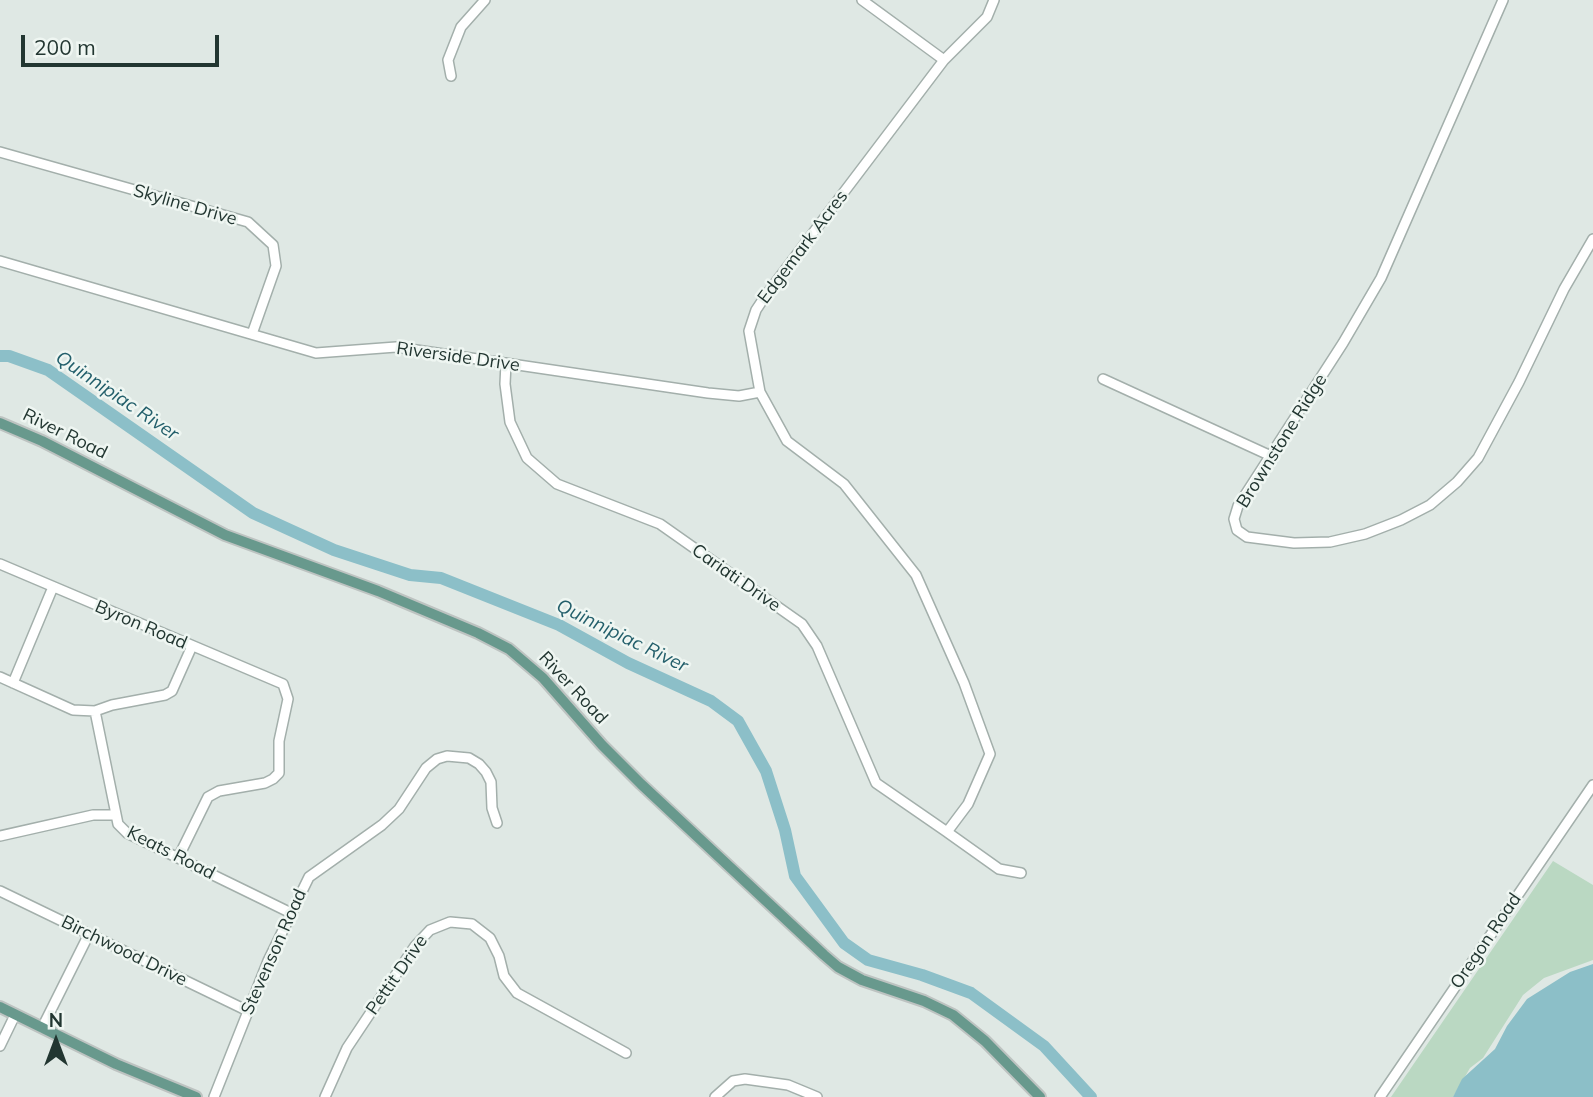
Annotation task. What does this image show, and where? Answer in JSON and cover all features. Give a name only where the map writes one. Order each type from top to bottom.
[{"type":"main road","name":"River Road","points":[[0,423],[42,441],[225,535],[378,591],[509,649],[543,678],[602,745],[641,784],[831,961],[862,980],[924,1001],[953,1015],[985,1041],[1040,1097]]},
{"type":"main road","points":[[0,1007],[116,1064],[196,1097]]},
{"type":"street","points":[[451,76],[448,60],[461,27],[485,0]]},
{"type":"street","points":[[862,0],[944,60]]},
{"type":"street","name":"Edgemark Acres","points":[[947,832],[968,804],[990,754],[964,683],[916,575],[844,484],[788,442],[760,392],[749,331],[756,310],[944,60],[987,17],[994,0]]},
{"type":"street","name":"Brownstone Ridge","points":[[1503,0],[1381,278],[1343,343],[1238,506],[1234,519],[1237,530],[1247,537],[1294,543],[1330,542],[1365,534],[1430,505],[1457,482],[1478,458],[1564,289],[1593,239]]},
{"type":"street","name":"Skyline Drive","points":[[0,152],[248,222],[273,245],[276,266],[252,334]]},
{"type":"street","name":"Riverside Drive","points":[[0,261],[316,353],[396,347],[708,393],[739,396],[760,392]]},
{"type":"street","name":"Cariati Drive","points":[[506,363],[505,384],[510,422],[527,458],[557,484],[660,524],[802,624],[817,646],[876,783],[947,832]]},
{"type":"street","points":[[1104,379],[1270,456]]},
{"type":"street","name":"Byron Road","points":[[0,564],[283,684],[288,699],[279,741],[279,773],[265,783],[219,791],[208,797],[178,858]]},
{"type":"street","points":[[13,683],[53,587]]},
{"type":"street","points":[[0,677],[73,710],[95,711],[165,695],[172,691],[191,646]]},
{"type":"street","name":"Keats Road","points":[[95,711],[118,824],[127,833],[291,913]]},
{"type":"street","name":"Stevenson Road","points":[[214,1097],[248,1011],[309,877],[382,825],[399,809],[426,768],[437,759],[458,756],[479,764],[491,782],[492,808],[497,823]]},
{"type":"street","name":"Oregon Road","points":[[1380,1097],[1593,785]]},
{"type":"street","points":[[0,836],[93,815],[116,815]]},
{"type":"street","points":[[947,832],[999,869],[1021,873]]},
{"type":"street","name":"Birchwood Drive","points":[[0,891],[248,1011]]},
{"type":"street","name":"Pettit Drive","points":[[325,1097],[347,1048],[415,946],[430,930],[450,922],[472,924],[490,937],[504,976],[517,993],[626,1053]]},
{"type":"street","points":[[43,1028],[89,934]]},
{"type":"street","points":[[0,1046],[15,1015]]},
{"type":"street","points":[[715,1097],[733,1081],[745,1079],[788,1085],[805,1095],[817,1097]]},
{"type":"green space","points":[[1553,861],[1593,885],[1593,960],[1544,978],[1523,995],[1483,1058],[1470,1068],[1453,1097],[1391,1097]]},
{"type":"water","points":[[1593,964],[1593,1097],[1453,1097],[1462,1079],[1495,1049],[1507,1026],[1527,999],[1570,972]]},
{"type":"waterway","name":"Quinnipiac River","points":[[0,356],[9,356],[48,370],[253,513],[334,550],[410,575],[441,578],[559,625],[628,663],[711,701],[738,721],[766,771],[785,830],[795,876],[844,943],[868,960],[922,975],[971,993],[1044,1046],[1091,1097]]}]
